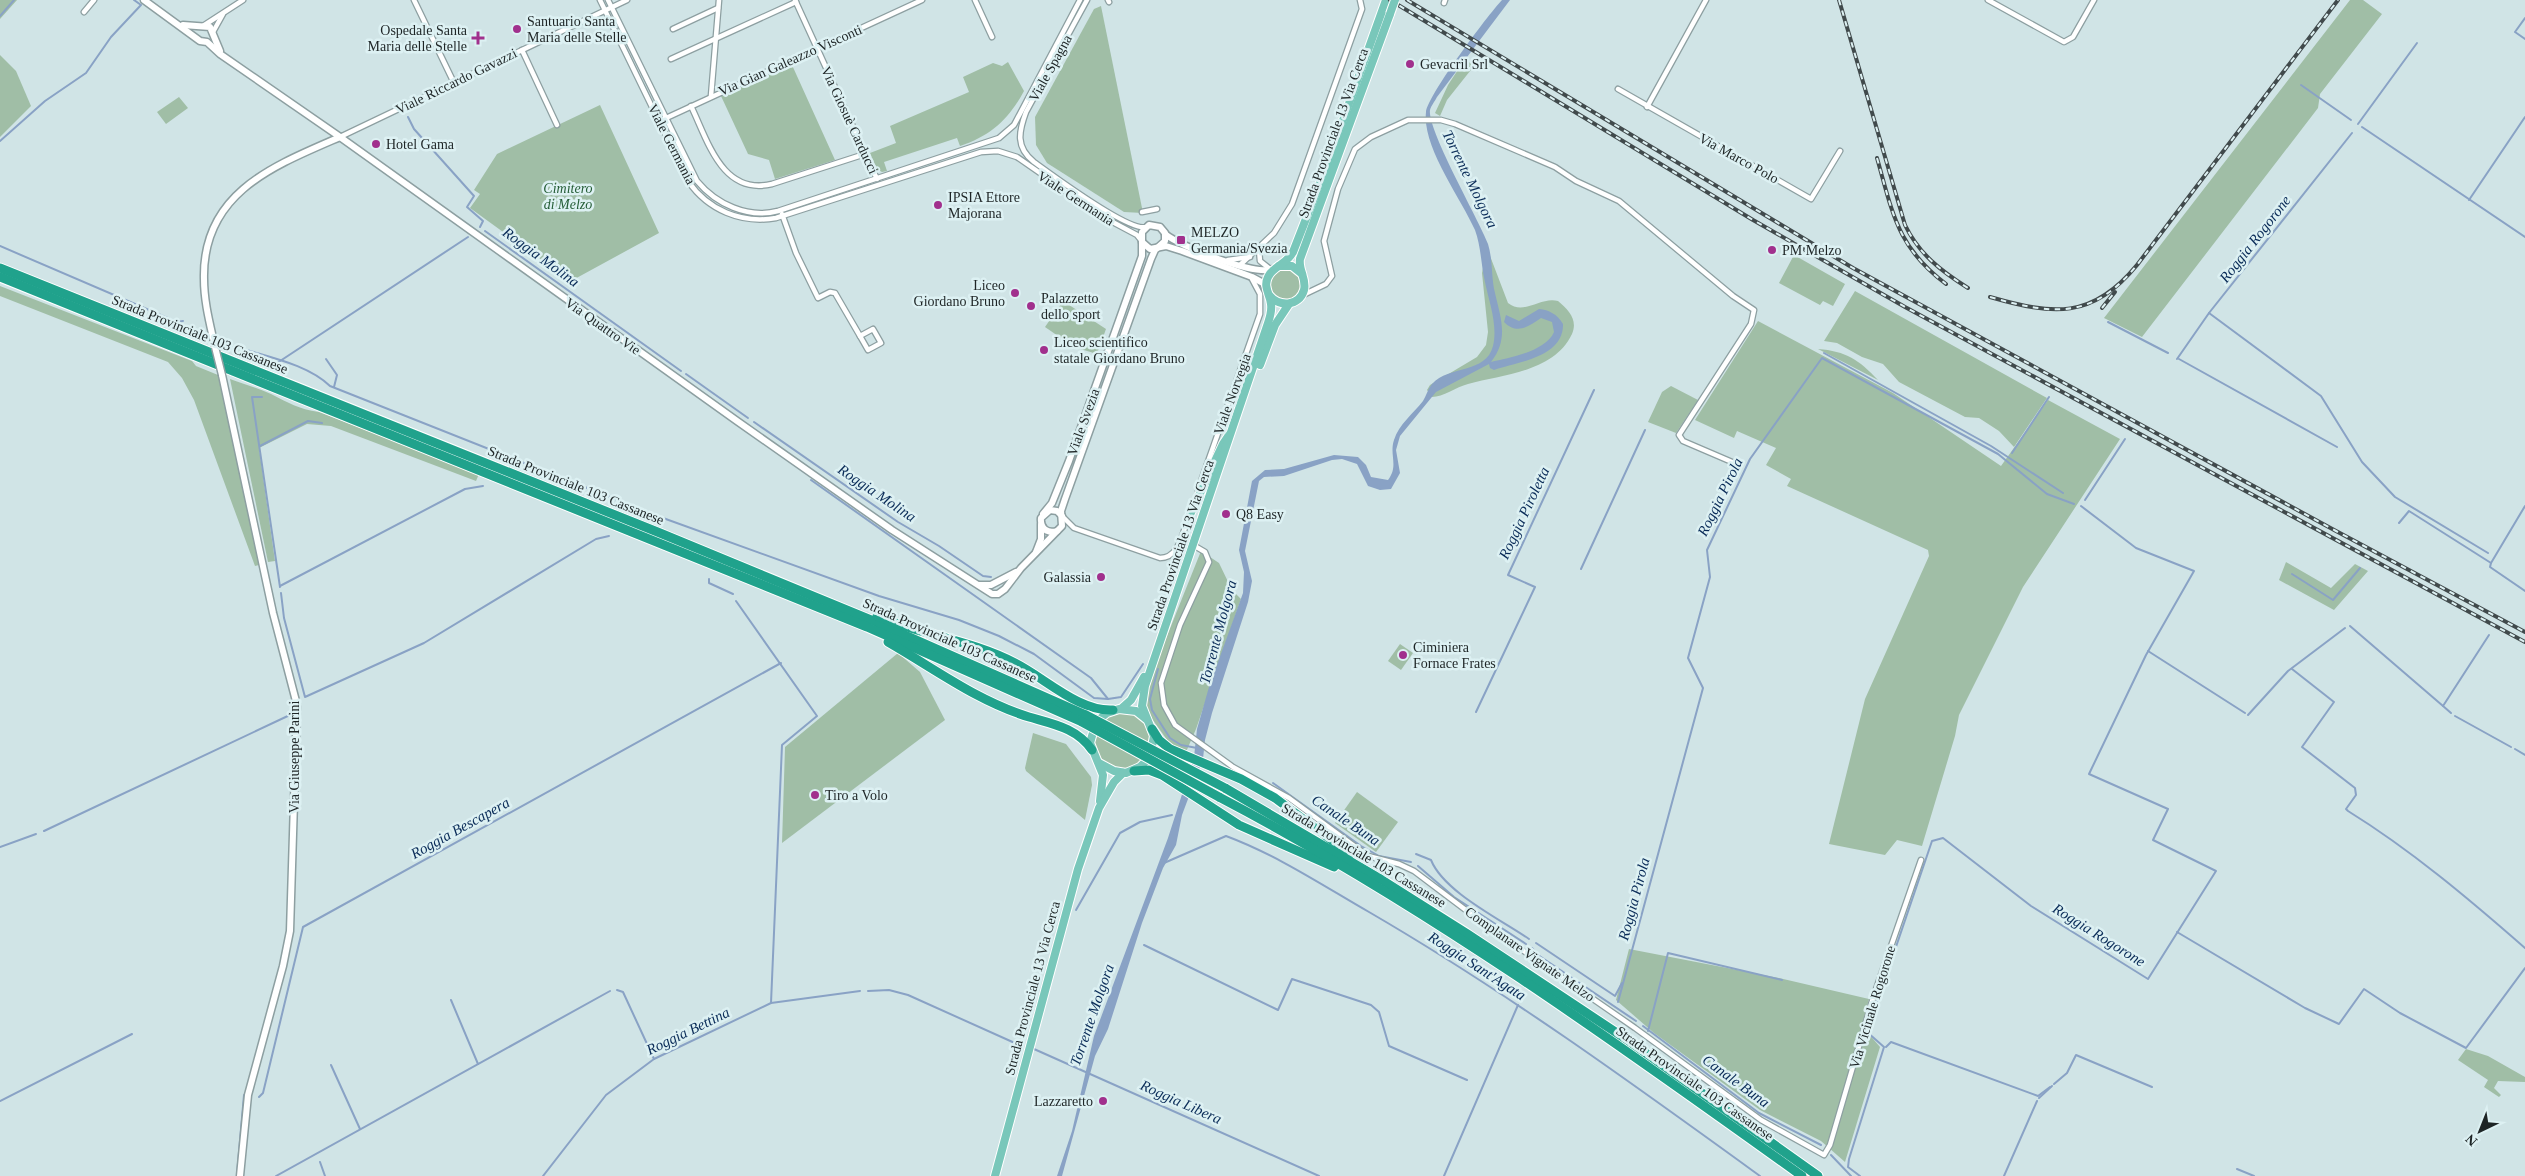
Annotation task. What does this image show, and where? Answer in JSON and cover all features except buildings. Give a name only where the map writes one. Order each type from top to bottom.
[{"type":"highway","points":[[0,262],[44,291]]},
{"type":"highway","name":"Strada Provinciale 103 Cassanese","points":[[0,268],[44,291],[867,627],[1084,719],[1326,856],[1461,940],[1560,1005],[1802,1176]]},
{"type":"highway","name":"Strada Provinciale 103 Cassanese","points":[[0,277],[44,291],[660,533],[871,620],[1084,719],[1224,788],[1375,876],[1458,928],[1629,1041],[1818,1176]]},
{"type":"highway","points":[[0,283],[25,293],[44,291]]},
{"type":"highway","points":[[660,533],[703,545],[895,623],[1000,656],[1031,671],[1082,704],[1099,710],[1118,709]]},
{"type":"highway","points":[[758,583],[877,636],[987,701],[1076,732],[1092,750]]},
{"type":"highway","points":[[1152,729],[1167,746],[1189,758],[1241,779],[1275,798],[1337,845],[1416,896],[1458,928]]},
{"type":"highway","points":[[1134,771],[1152,771],[1239,825],[1340,870],[1444,934],[1461,940]]},
{"type":"main road","name":"Strada Provinciale 13 Via Cerca","points":[[1234,429],[1284,308],[1302,295],[1305,286],[1300,268],[1300,259],[1387,12],[1386,0]]},
{"type":"main road","name":"Strada Provinciale 13 Via Cerca","points":[[1152,729],[1147,720],[1142,702],[1149,669],[1234,429],[1271,316],[1272,304],[1267,291],[1267,277],[1293,252],[1387,12],[1395,0]]},
{"type":"main road","points":[[1276,268],[1292,266],[1302,276]]},
{"type":"main road","points":[[1267,291],[1278,303],[1289,304]]},
{"type":"main road","points":[[1187,521],[1223,444],[1234,429]]},
{"type":"main road","name":"Strada Provinciale 13 Via Cerca","points":[[995,1176],[1068,903],[1099,808],[1104,777],[1092,750],[1091,736],[1096,722],[1131,700],[1149,669]]},
{"type":"main road","points":[[1118,709],[1136,711],[1147,720]]},
{"type":"main road","points":[[1099,763],[1109,770],[1123,773],[1134,771],[1150,757],[1154,743],[1152,729]]},
{"type":"main road","name":"Strada Provinciale 13 Via Cerca","points":[[1099,808],[1114,782],[1123,773]]},
{"type":"street","points":[[84,12],[94,0]]},
{"type":"street","points":[[144,0],[177,24],[207,42],[214,34],[224,13]]},
{"type":"street","points":[[198,38],[197,32],[201,26],[244,0]]},
{"type":"street","points":[[414,0],[454,83]]},
{"type":"street","name":"Viale Germania","points":[[600,0],[688,181],[709,203],[724,212],[744,219],[766,220],[981,152],[994,150],[1003,152]]},
{"type":"street","name":"Viale Germania","points":[[608,0],[693,176],[712,197],[730,206],[748,212],[764,213],[781,210],[986,143],[1004,134]]},
{"type":"street","name":"Viale Riccardo Gavazzi","points":[[340,137],[627,0]]},
{"type":"street","points":[[711,96],[719,0]]},
{"type":"street","name":"Via Gian Galeazzo Visconti","points":[[659,122],[711,96],[922,0]]},
{"type":"street","points":[[975,0],[992,37]]},
{"type":"street","name":"Viale Spagna","points":[[1004,134],[1014,125],[1080,0]]},
{"type":"street","name":"Viale Spagna","points":[[1021,141],[1020,128],[1026,112],[1087,0]]},
{"type":"street","points":[[1227,268],[1240,265],[1260,247],[1280,225],[1293,201],[1362,9],[1360,0]]},
{"type":"street","points":[[1647,107],[1706,0]]},
{"type":"street","points":[[1988,0],[2064,42],[2073,37],[2094,0]]},
{"type":"street","points":[[671,59],[795,1]]},
{"type":"street","name":"Via Giosuè Carducci","points":[[795,1],[880,185]]},
{"type":"street","points":[[673,29],[718,8]]},
{"type":"street","points":[[177,24],[191,28],[208,26],[214,34]]},
{"type":"street","name":"Via Quattro Vie","points":[[214,34],[217,47],[232,62]]},
{"type":"street","name":"Via Quattro Vie","points":[[207,42],[232,62],[340,137],[753,433],[892,530],[977,584]]},
{"type":"street","points":[[522,50],[557,125]]},
{"type":"street","name":"Via Marco Polo","points":[[1618,89],[1811,199],[1840,150]]},
{"type":"street","points":[[691,106],[718,164],[730,176],[744,183],[760,186],[772,184],[865,154]]},
{"type":"street","points":[[1302,295],[1326,284],[1332,276],[1331,267],[1324,251],[1325,238],[1338,189],[1355,150],[1371,137],[1397,124],[1417,118],[1455,124],[1555,167],[1576,181],[1619,201],[1733,296],[1754,310],[1750,324],[1679,434],[1683,441],[1732,462]]},
{"type":"street","points":[[1014,133],[1021,141],[1019,151],[1010,155],[1003,152],[999,145],[1004,134],[1014,133]]},
{"type":"street","name":"Via Giuseppe Parini","points":[[240,1176],[248,1095],[283,966],[290,931],[297,705],[274,620],[215,347],[204,284],[205,253],[210,233],[224,209],[241,190],[260,175],[284,161],[340,137]]},
{"type":"street","name":"Viale Germania","points":[[1021,141],[1032,160],[1098,206],[1137,227],[1148,226]]},
{"type":"street","name":"Viale Germania","points":[[1010,155],[1018,158],[1105,218],[1137,235],[1142,241]]},
{"type":"street","points":[[781,210],[796,253],[818,298],[834,292],[868,350],[881,343],[873,329],[860,336]]},
{"type":"street","points":[[1142,212],[1157,210]]},
{"type":"street","points":[[1267,291],[1263,283],[1248,275],[1167,246],[1148,248],[1142,241],[1142,233],[1148,226],[1158,226],[1165,234],[1177,242],[1240,265],[1262,271],[1276,268]]},
{"type":"street","points":[[1159,248],[1164,242],[1165,234]]},
{"type":"street","name":"Viale Svezia","points":[[1034,555],[1041,539],[1043,514],[1052,502],[1084,422],[1143,252],[1142,241]]},
{"type":"street","points":[[1260,247],[1258,255],[1260,263],[1268,269],[1276,268]]},
{"type":"street","name":"Viale Svezia","points":[[977,584],[992,594],[999,594],[1021,568],[1060,529],[1063,523],[1064,499],[1151,259],[1159,248]]},
{"type":"street","points":[[1224,259],[1235,260],[1251,256]]},
{"type":"street","name":"Viale Norvegia","points":[[1062,516],[1074,528],[1160,558],[1167,558],[1173,554],[1187,521],[1260,314],[1258,286],[1248,275]]},
{"type":"street","points":[[1302,276],[1309,282],[1319,286]]},
{"type":"street","points":[[1043,514],[1053,510],[1062,516]]},
{"type":"street","points":[[1041,524],[1049,532],[1060,529]]},
{"type":"street","name":"Complanare Vignate Melzo","points":[[1193,545],[1206,553],[1209,562],[1180,626],[1160,686],[1163,700],[1171,719],[1233,767],[1289,798],[1368,856],[1399,864],[1414,871],[1479,920],[1627,1022],[1761,1120],[1824,1155]]},
{"type":"street","name":"Viale Svezia","points":[[977,584],[991,585],[1021,568]]},
{"type":"street","name":"Via Vicinale Rogorone","points":[[1824,1155],[1830,1145],[1873,998],[1921,860]]},
{"type":"green space","points":[[0,0],[17,0],[0,19]]},
{"type":"green space","points":[[2350,0],[2363,0],[2382,14],[2320,94],[2318,108],[2142,337],[2104,318]]},
{"type":"green space","points":[[1101,6],[1143,213],[1124,212],[1047,163],[1036,145],[1035,117],[1094,9]]},
{"type":"green space","points":[[0,55],[16,71],[31,106],[0,137]]},
{"type":"green space","points":[[1465,59],[1474,66],[1447,100],[1440,116],[1435,113],[1448,85]]},
{"type":"green space","points":[[1008,62],[1024,91],[1012,110],[990,132],[960,146],[957,138],[884,162],[887,171],[882,172],[877,169],[870,153],[896,143],[890,126],[969,92],[963,77],[993,63],[1002,66]]},
{"type":"green space","points":[[792,65],[835,160],[775,179],[769,160],[748,154],[721,96]]},
{"type":"green space","points":[[179,97],[188,108],[166,124],[157,112]]},
{"type":"green space","name":"Cimitero di Melzo","points":[[600,105],[659,233],[571,281],[470,208],[480,194],[474,190],[497,154]]},
{"type":"green space","points":[[1487,248],[1508,303],[1514,306],[1526,307],[1545,301],[1558,301],[1571,316],[1574,329],[1564,347],[1541,364],[1512,374],[1468,384],[1432,397],[1427,390],[1430,385],[1477,357],[1486,345],[1488,332],[1482,273]]},
{"type":"green space","points":[[1794,255],[1845,284],[1833,306],[1823,301],[1820,305],[1779,283]]},
{"type":"green space","points":[[1286,270],[1297,274],[1301,285],[1297,296],[1286,300],[1275,296],[1271,285],[1275,274]]},
{"type":"green space","points":[[0,286],[192,361],[196,366],[218,375],[259,565],[255,566],[194,400],[182,378],[168,362],[0,296]]},
{"type":"green space","points":[[1855,291],[2047,398],[2014,447],[1999,431],[1979,418],[1965,417],[1899,382],[1883,364],[1862,357],[1837,343],[1824,341]]},
{"type":"green space","points":[[1063,301],[1106,329],[1097,354],[1074,347],[1045,327]]},
{"type":"green space","points":[[1758,321],[1893,393],[2001,466],[2048,400],[2120,439],[2023,587],[1959,715],[1955,736],[1922,846],[1897,840],[1885,855],[1829,844],[1865,699],[1929,556],[1928,550],[1787,486],[1791,479],[1766,465],[1776,448],[1737,431],[1734,438],[1695,420]]},
{"type":"green space","points":[[1818,349],[1844,354],[1865,367],[1878,380]]},
{"type":"green space","points":[[230,379],[299,407],[319,412],[479,474],[476,481],[331,426],[307,424],[259,448],[275,561],[268,562]]},
{"type":"green space","points":[[1671,386],[1698,400],[1676,433],[1648,422],[1662,392]]},
{"type":"green space","points":[[1201,551],[1219,563],[1232,590],[1241,599],[1196,729],[1186,752],[1170,744],[1150,716],[1146,705],[1151,676]]},
{"type":"green space","points":[[2286,562],[2331,588],[2355,564],[2368,571],[2334,610],[2279,580]]},
{"type":"green space","points":[[1400,644],[1413,653],[1401,670],[1388,661]]},
{"type":"green space","name":"Tiro a Volo","points":[[898,653],[920,672],[945,720],[782,843],[785,747]]},
{"type":"green space","points":[[1118,713],[1128,713],[1143,721],[1149,730],[1151,741],[1149,752],[1143,761],[1128,769],[1118,769],[1107,764],[1100,757],[1095,746],[1095,736],[1100,725],[1107,718]]},
{"type":"green space","points":[[1033,733],[1066,744],[1091,777],[1092,785],[1085,820],[1026,771],[1025,768]]},
{"type":"green space","points":[[1357,792],[1398,822],[1376,852],[1335,823]]},
{"type":"green space","points":[[1629,949],[1779,978],[1869,999],[1862,1026],[1880,1047],[1845,1162],[1821,1141],[1760,1110],[1654,1033],[1616,1000]]},
{"type":"green space","points":[[2466,1049],[2488,1056],[2525,1077],[2525,1082],[2498,1081],[2494,1088],[2501,1095],[2499,1097],[2484,1087],[2488,1080],[2458,1060]]},
{"type":"water","name":"Torrente Molgora","points":[[1502,0],[1510,0],[1437,97],[1430,110],[1431,120],[1444,154],[1490,250],[1494,287],[1502,329],[1500,345],[1491,362],[1536,349],[1550,339],[1554,332],[1552,322],[1541,318],[1527,327],[1513,328],[1504,322],[1506,315],[1519,321],[1539,309],[1549,312],[1555,315],[1563,324],[1561,335],[1556,344],[1538,356],[1494,370],[1490,368],[1489,364],[1436,392],[1400,436],[1396,450],[1400,473],[1391,489],[1380,490],[1368,486],[1357,464],[1342,459],[1332,460],[1284,476],[1264,477],[1259,481],[1245,551],[1252,581],[1248,602],[1212,713],[1205,740],[1203,759],[1182,815],[1176,845],[1163,868],[1142,923],[1108,1029],[1095,1056],[1062,1176],[1057,1176],[1072,1131],[1094,1036],[1168,838],[1194,757],[1197,729],[1209,687],[1243,593],[1244,572],[1239,550],[1252,481],[1265,470],[1284,469],[1334,455],[1358,457],[1366,465],[1371,477],[1388,480],[1393,470],[1392,451],[1396,434],[1423,401],[1432,384],[1439,378],[1483,361],[1489,355],[1493,346],[1494,322],[1477,236],[1469,217],[1436,156],[1426,126],[1426,112],[1429,103],[1447,73]]},
{"type":"waterway","points":[[0,16],[14,0]]},
{"type":"waterway","points":[[0,141],[45,101],[86,73],[111,37],[141,5],[134,0]]},
{"type":"waterway","points":[[2525,18],[2515,32],[2525,39]]},
{"type":"waterway","name":"Roggia Rogorone","points":[[2358,124],[2417,43]]},
{"type":"waterway","points":[[2301,85],[2351,120]]},
{"type":"waterway","name":"Roggia Molina","points":[[408,117],[414,129],[474,196],[467,207],[483,221],[480,227]]},
{"type":"waterway","points":[[2469,200],[2525,117]]},
{"type":"waterway","points":[[2362,127],[2525,237]]},
{"type":"waterway","name":"Roggia Rogorone","points":[[2177,359],[2209,313],[2352,133]]},
{"type":"waterway","name":"Roggia Molina","points":[[485,231],[681,371]]},
{"type":"waterway","points":[[271,367],[468,237]]},
{"type":"waterway","points":[[0,246],[177,322],[183,321]]},
{"type":"waterway","points":[[2209,313],[2321,396],[2362,462],[2395,497],[2488,553]]},
{"type":"waterway","points":[[2108,322],[2168,353]]},
{"type":"waterway","points":[[243,349],[300,367],[330,386],[663,518],[879,596],[959,620],[999,636],[1034,654],[1094,698],[1108,699]]},
{"type":"waterway","points":[[1824,353],[1991,446],[2063,493]]},
{"type":"waterway","name":"Roggia Pirola","points":[[1618,1002],[1703,688],[1688,658],[1710,577],[1707,550],[1750,459],[1822,358],[1998,454],[2047,494],[2074,504]]},
{"type":"waterway","points":[[326,359],[337,375],[334,387]]},
{"type":"waterway","points":[[2179,359],[2337,447]]},
{"type":"waterway","name":"Roggia Molina","points":[[686,374],[748,418]]},
{"type":"waterway","name":"Roggia Piroletta","points":[[1476,712],[1535,587],[1508,575],[1594,390]]},
{"type":"waterway","points":[[262,397],[252,397],[280,587]]},
{"type":"waterway","points":[[2012,453],[2049,397]]},
{"type":"waterway","points":[[260,446],[308,421],[322,423]]},
{"type":"waterway","name":"Roggia Molina","points":[[754,422],[898,522],[939,546],[983,576],[991,577]]},
{"type":"waterway","points":[[1581,569],[1645,430]]},
{"type":"waterway","name":"Roggia Rogorone","points":[[2085,500],[2125,439]]},
{"type":"waterway","points":[[811,480],[1091,678],[1108,699],[1121,697],[1143,664]]},
{"type":"waterway","points":[[280,586],[465,489],[483,486]]},
{"type":"waterway","name":"Roggia Rogorone","points":[[1860,1176],[1848,1167],[1849,1159],[1884,1047],[1867,1032],[1932,841],[1943,838],[2031,906],[2148,979],[2216,871],[2153,840],[2168,809],[2089,774],[2146,655],[2194,571],[2136,548],[2081,506]]},
{"type":"waterway","points":[[2399,523],[2409,511],[2491,563],[2525,506]]},
{"type":"waterway","points":[[281,593],[284,618],[305,697],[424,643],[596,539],[609,536]]},
{"type":"waterway","points":[[2491,563],[2490,567],[2525,591]]},
{"type":"waterway","points":[[2292,574],[2333,600],[2360,568]]},
{"type":"waterway","points":[[709,579],[709,583],[733,594]]},
{"type":"waterway","points":[[736,601],[817,716],[782,745],[771,1003]]},
{"type":"waterway","points":[[2350,626],[2443,706]]},
{"type":"waterway","points":[[2248,715],[2288,671],[2345,628]]},
{"type":"waterway","points":[[2451,713],[2443,706],[2489,635]]},
{"type":"waterway","points":[[2148,651],[2245,713]]},
{"type":"waterway","name":"Roggia Bescapera","points":[[259,1097],[263,1093],[303,927],[781,663]]},
{"type":"waterway","points":[[1158,669],[1150,699],[1152,710],[1170,738],[1181,745],[1197,748]]},
{"type":"waterway","points":[[2292,669],[2334,702],[2302,747],[2355,788],[2356,795],[2346,809],[2439,876],[2525,948]]},
{"type":"waterway","points":[[44,831],[292,714]]},
{"type":"waterway","points":[[2455,716],[2511,747]]},
{"type":"waterway","points":[[2515,749],[2525,755]]},
{"type":"waterway","name":"Canale Buna","points":[[1273,783],[1361,846],[1379,856],[1411,862]]},
{"type":"waterway","points":[[1076,910],[1120,833],[1140,822],[1172,815]]},
{"type":"waterway","points":[[0,847],[36,834]]},
{"type":"waterway","name":"Roggia Sant'Agata","points":[[1164,863],[1226,836],[1281,861],[1420,942],[1519,1006],[1760,1176]]},
{"type":"waterway","points":[[1416,854],[1431,860],[1438,872],[1460,894],[1529,939]]},
{"type":"waterway","name":"Canale Buna","points":[[1418,866],[1454,897],[1526,944]]},
{"type":"waterway","points":[[2177,932],[2305,1008],[2339,1024],[2364,989],[2400,1013],[2466,1048],[2525,968]]},
{"type":"waterway","points":[[1536,943],[1615,996],[1622,983]]},
{"type":"waterway","points":[[1144,945],[1278,1010],[1292,979],[1371,1005],[1379,1012],[1389,1046],[1467,1080]]},
{"type":"waterway","name":"Canale Buna","points":[[1532,948],[1538,955],[1636,1021]]},
{"type":"waterway","points":[[1648,1031],[1668,953],[1782,980]]},
{"type":"waterway","points":[[617,990],[623,992],[654,1059]]},
{"type":"waterway","points":[[868,991],[889,990],[908,995],[1017,1044]]},
{"type":"waterway","points":[[276,1176],[610,991]]},
{"type":"waterway","name":"Roggia Bettina","points":[[543,1176],[606,1095],[654,1059],[771,1003],[860,991]]},
{"type":"waterway","points":[[451,1000],[478,1064]]},
{"type":"waterway","points":[[1444,1176],[1518,1005]]},
{"type":"waterway","name":"Canale Buna","points":[[1643,1026],[1759,1113],[1821,1145]]},
{"type":"waterway","points":[[0,1101],[132,1034]]},
{"type":"waterway","points":[[1886,1047],[1891,1042],[2038,1096],[2050,1087]]},
{"type":"waterway","name":"Roggia Libera","points":[[1034,1049],[1319,1176]]},
{"type":"waterway","points":[[2054,1084],[2067,1073],[2076,1055],[2152,1087]]},
{"type":"waterway","points":[[331,1065],[360,1129]]},
{"type":"waterway","points":[[2039,1098],[2052,1086]]},
{"type":"waterway","name":"Roggia Bescapera","points":[[237,1174],[244,1095]]},
{"type":"waterway","points":[[2004,1176],[2037,1101]]},
{"type":"waterway","points":[[1831,1155],[1851,1176]]},
{"type":"waterway","points":[[320,1162],[325,1176]]},
{"type":"waterway","points":[[2237,1169],[2254,1176]]},
{"type":"railway","points":[[1390,0],[1753,220],[1905,307],[2525,642]]},
{"type":"railway","points":[[1407,0],[1853,268],[2525,632]]},
{"type":"railway","points":[[1839,0],[1905,225],[1924,253],[1949,275],[1968,288]]},
{"type":"railway","points":[[1990,297],[2033,307],[2070,308],[2087,304],[2104,296],[2120,283],[2137,265],[2338,0]]},
{"type":"railway","points":[[1877,158],[1893,213],[1907,243],[1917,257],[1946,284]]},
{"type":"railway","points":[[2102,308],[2115,292]]},
{"type":"place","name":"Santuario Santa Maria delle Stelle","points":[[517,29]]},
{"type":"place","name":"Ospedale Santa Maria delle Stelle","points":[[478,38]]},
{"type":"place","name":"Gevacril Srl","points":[[1410,64]]},
{"type":"place","name":"Hotel Gama","points":[[376,144]]},
{"type":"place","name":"IPSIA Ettore Majorana","points":[[938,205]]},
{"type":"place","name":"MELZO Germania/Svezia","points":[[1181,240]]},
{"type":"place","name":"PM Melzo","points":[[1772,250]]},
{"type":"place","name":"Liceo Giordano Bruno","points":[[1015,293]]},
{"type":"place","name":"Palazzetto dello sport","points":[[1031,306]]},
{"type":"place","name":"Liceo scientifico statale Giordano Bruno","points":[[1044,350]]},
{"type":"place","name":"Q8 Easy","points":[[1226,514]]},
{"type":"place","name":"Galassia","points":[[1101,577]]},
{"type":"place","name":"Ciminiera Fornace Frates","points":[[1403,655]]},
{"type":"place","name":"Tiro a Volo","points":[[815,795]]},
{"type":"place","name":"Lazzaretto","points":[[1103,1101]]}]
